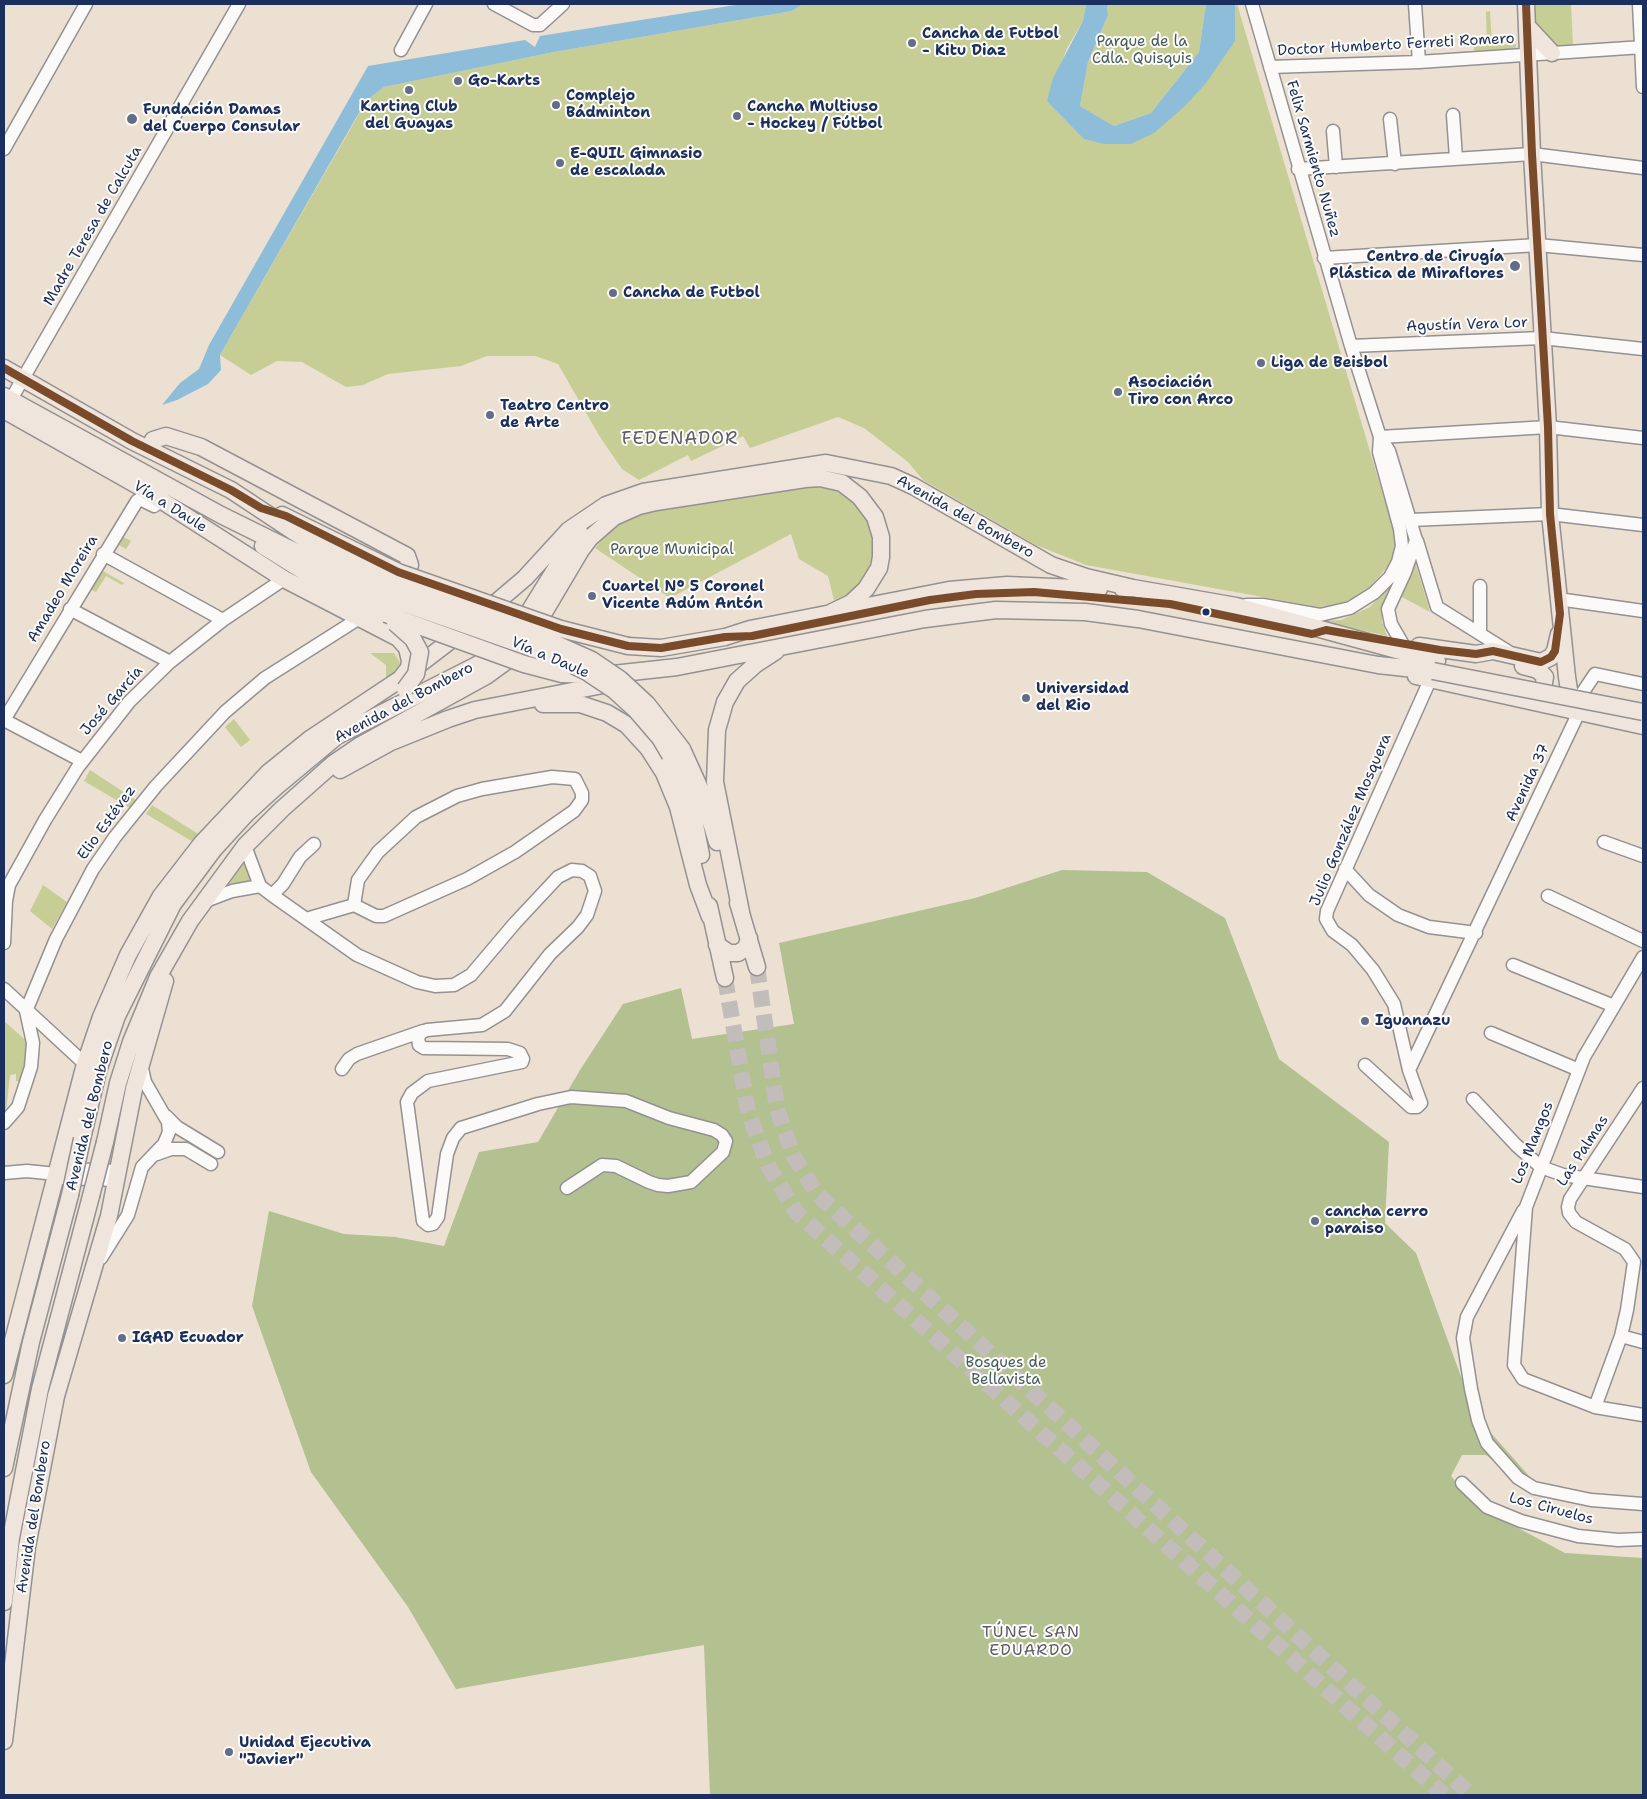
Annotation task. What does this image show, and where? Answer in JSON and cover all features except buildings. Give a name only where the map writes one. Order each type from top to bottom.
[{"type":"main road","points":[[1526,4],[1532,154],[1548,427],[1550,514],[1559,607],[1577,691],[1643,726]]},
{"type":"main road","points":[[1527,26],[1540,43],[1552,53]]},
{"type":"main road","name":"Vía a Daule","points":[[4,356],[26,374],[132,441],[231,490],[261,508],[286,516],[381,605]]},
{"type":"main road","name":"Vía a Daule","points":[[4,368],[26,374],[153,440],[216,474],[231,490]]},
{"type":"main road","name":"Vía a Daule","points":[[6,407],[27,408],[381,605],[561,630],[628,646],[661,648],[832,612]]},
{"type":"main road","name":"Vía a Daule","points":[[6,407],[284,578],[554,656],[587,672],[614,690],[676,752],[702,793],[741,912],[757,968]]},
{"type":"main road","points":[[153,440],[166,436],[201,447],[349,528],[407,556],[410,565],[393,612],[384,623],[381,605]]},
{"type":"main road","name":"Avenida del Bombero","points":[[4,1375],[84,1064],[101,1017],[128,955],[162,896],[202,843],[268,773],[310,739],[402,685],[509,592],[569,530],[590,514],[606,505],[643,492],[826,463],[891,476],[913,486],[1051,565],[1086,577],[1133,588]]},
{"type":"main road","points":[[296,796],[334,763],[359,746],[486,676],[515,655],[530,635],[567,571],[590,538],[614,517],[639,506],[805,479],[820,478],[842,483],[860,497],[875,516],[881,537],[881,557],[879,568],[866,589],[851,603],[832,612]]},
{"type":"main road","name":"Avenida del Bombero","points":[[4,1468],[31,1342],[70,1195],[98,1071],[117,1016],[173,904],[214,849],[246,814],[307,759],[338,736],[477,665],[501,648],[519,628],[590,514]]},
{"type":"main road","name":"Vía a Daule","points":[[221,515],[284,559],[381,605],[524,664],[562,674],[604,675],[677,667]]},
{"type":"main road","points":[[832,612],[922,594],[1008,585],[1074,586],[1113,590],[1133,588],[1236,606],[1326,630],[1476,654],[1538,670],[1543,674],[1546,682],[1542,695],[1531,702]]},
{"type":"main road","points":[[338,736],[402,685],[419,667],[420,652],[408,632],[381,605]]},
{"type":"main road","points":[[1476,654],[1493,651],[1541,662],[1550,657],[1558,641],[1559,607]]},
{"type":"main road","points":[[296,796],[345,766],[417,730],[466,713],[498,705],[644,678],[677,667],[925,618],[996,610],[1084,612],[1180,625],[1378,665],[1643,701]]},
{"type":"main road","points":[[1326,630],[1433,671],[1531,702],[1577,691],[1643,707]]},
{"type":"main road","points":[[741,912],[715,782],[717,730],[725,702],[737,681],[756,664],[785,646]]},
{"type":"main road","points":[[1433,671],[1643,712]]},
{"type":"main road","points":[[498,705],[580,704],[607,713],[632,730],[655,758],[673,793],[683,820],[698,885],[710,917]]},
{"type":"main road","name":"Vía a Daule","points":[[676,752],[694,815],[710,917],[725,978]]},
{"type":"main road","name":"Avenida del Bombero","points":[[4,1602],[12,1538],[40,1389],[105,1142],[118,1083],[144,1006],[173,949],[202,902],[245,846],[296,796]]},
{"type":"main road","points":[[717,945],[729,953],[738,953],[746,948],[749,938]]},
{"type":"main road","name":"Avenida del Bombero","points":[[4,1741],[26,1547],[45,1448],[64,1364],[109,1216],[141,1063],[173,949]]},
{"type":"street","points":[[4,149],[86,4]]},
{"type":"street","name":"Madre Teresa de Calcuta","points":[[6,407],[239,4]]},
{"type":"street","points":[[401,50],[426,4]]},
{"type":"street","points":[[494,4],[516,9],[533,25],[540,25],[563,4]]},
{"type":"street","name":"Felix Sarmiento Nuñez","points":[[1252,4],[1324,258],[1380,437],[1389,451],[1437,607],[1518,657]]},
{"type":"street","points":[[1415,4],[1419,62]]},
{"type":"street","points":[[1640,4],[1643,86]]},
{"type":"street","name":"Doctor Humberto Ferreti Romero","points":[[1270,67],[1419,62],[1643,47]]},
{"type":"street","points":[[1453,116],[1456,158]]},
{"type":"street","points":[[1390,119],[1395,164]]},
{"type":"street","points":[[1333,131],[1336,167]]},
{"type":"street","points":[[1298,169],[1532,154],[1643,168]]},
{"type":"street","points":[[1324,258],[1538,245],[1643,255]]},
{"type":"street","name":"Agustín Vera Lor","points":[[1351,346],[1542,338],[1643,350]]},
{"type":"street","points":[[1380,437],[1548,427],[1643,438]]},
{"type":"street","name":"Felix Sarmiento Nuñez","points":[[1236,606],[1262,605],[1320,615],[1350,608],[1374,593],[1390,577],[1398,562],[1402,546],[1400,529],[1379,452],[1380,437]]},
{"type":"street","name":"Amadeo Moreira","points":[[4,720],[136,501],[140,499],[154,506],[161,501]]},
{"type":"street","points":[[1411,520],[1550,514],[1643,525]]},
{"type":"street","points":[[1402,643],[1391,624],[1388,609],[1406,572],[1416,540]]},
{"type":"street","points":[[103,554],[223,620]]},
{"type":"street","name":"José García","points":[[4,898],[9,876],[82,761],[129,702],[170,662],[223,620],[284,578]]},
{"type":"street","points":[[1480,586],[1480,634]]},
{"type":"street","name":"Elio Estévez","points":[[26,1011],[56,939],[93,869],[115,837],[156,786],[225,712],[253,688],[311,647],[381,605]]},
{"type":"street","points":[[1559,607],[1643,611]]},
{"type":"street","points":[[70,609],[170,662]]},
{"type":"street","name":"Julio González Mosquera","points":[[1409,1070],[1394,1004],[1373,970],[1352,945],[1333,931],[1326,920],[1327,911],[1345,869],[1433,671]]},
{"type":"street","points":[[1577,691],[1592,676],[1599,674],[1643,684]]},
{"type":"street","name":"Avenida 37","points":[[1409,1070],[1507,868],[1577,691]]},
{"type":"street","points":[[4,720],[82,761]]},
{"type":"street","points":[[306,919],[354,904],[376,916],[384,916],[467,879],[515,852],[574,811],[582,800],[582,793],[577,782],[572,777],[552,776],[482,789],[457,796],[427,810],[392,836],[378,852],[358,880],[354,904]]},
{"type":"street","points":[[1604,842],[1643,856]]},
{"type":"street","points":[[272,896],[300,857],[314,844]]},
{"type":"street","points":[[245,846],[260,886],[272,896],[357,955],[417,982],[435,986],[454,985],[471,975],[551,882],[572,870],[582,871],[590,876],[595,891],[585,919],[550,954],[504,1011],[492,1021],[482,1025],[423,1031],[357,1054],[342,1069]]},
{"type":"street","points":[[1345,869],[1370,895],[1398,915],[1429,927],[1476,933]]},
{"type":"street","name":"José García","points":[[4,943],[9,876]]},
{"type":"street","points":[[202,902],[232,891],[260,886]]},
{"type":"street","points":[[1548,896],[1643,941]]},
{"type":"street","name":"Los Mangos","points":[[1595,1407],[1523,1379],[1514,1365],[1526,1207],[1579,1070],[1643,957]]},
{"type":"street","points":[[1513,964],[1614,1006]]},
{"type":"street","points":[[4,989],[84,1064]]},
{"type":"street","points":[[4,1123],[18,1107],[31,1067],[33,1043],[26,1011]]},
{"type":"street","points":[[423,1031],[418,1036],[418,1041],[424,1048],[508,1049],[518,1052],[523,1058],[520,1063],[435,1079],[420,1086],[409,1096],[407,1102],[409,1124],[423,1221],[426,1225],[433,1224],[438,1217],[447,1154],[453,1138],[461,1128],[538,1104],[570,1097],[626,1101],[669,1118],[714,1130],[726,1141],[723,1152],[691,1182],[668,1186],[658,1185],[616,1166],[602,1165],[567,1188]]},
{"type":"street","points":[[1491,1033],[1579,1070]]},
{"type":"street","points":[[141,1063],[145,1082],[164,1114],[177,1127],[218,1152]]},
{"type":"street","points":[[1365,1065],[1411,1107],[1417,1107],[1421,1103],[1420,1098],[1409,1070]]},
{"type":"street","name":"Las Palmas","points":[[1595,1407],[1621,1336],[1638,1263],[1625,1249],[1572,1218],[1568,1207],[1570,1199],[1642,1092]]},
{"type":"street","points":[[1473,1099],[1516,1145],[1541,1167],[1551,1172],[1643,1187]]},
{"type":"street","points":[[92,1273],[128,1215],[142,1167],[164,1144],[169,1132],[164,1114]]},
{"type":"street","points":[[152,1156],[171,1149],[186,1149],[211,1164]]},
{"type":"street","points":[[4,1173],[27,1171],[56,1174],[64,1169],[117,1176]]},
{"type":"street","points":[[1526,1207],[1468,1318],[1463,1338],[1472,1397],[1487,1443],[1512,1473],[1534,1488],[1591,1500],[1643,1504]]},
{"type":"street","points":[[1621,1336],[1643,1342]]},
{"type":"street","points":[[1595,1407],[1643,1415]]},
{"type":"street","name":"Los Ciruelos","points":[[1462,1483],[1487,1507],[1521,1521],[1578,1536],[1618,1540],[1643,1539]]},
{"type":"green space","points":[[803,4],[1086,4],[1083,21],[1067,48],[1047,101],[1131,144],[1235,41],[1235,4],[1237,4],[1396,539],[1393,560],[1371,586],[1357,597],[1340,604],[1318,607],[1086,565],[1036,545],[923,480],[908,462],[864,428],[838,417],[750,448],[743,436],[691,461],[688,455],[639,480],[622,469],[600,437],[558,364],[535,356],[487,356],[461,366],[388,374],[363,385],[346,387],[302,362],[277,361],[251,375],[220,355],[367,100],[384,87],[554,52],[792,11]]},
{"type":"green space","name":"Parque de la Cdla. Quisquis","points":[[1107,4],[1206,4],[1199,52],[1151,113],[1114,126],[1080,106],[1088,62],[1108,15]]},
{"type":"green space","points":[[1532,4],[1571,4],[1573,45],[1554,46],[1535,32]]},
{"type":"green space","points":[[1490,11],[1492,45],[1516,44],[1516,49],[1474,51],[1474,46],[1487,45],[1486,12]]},
{"type":"green space","name":"Parque Municipal","points":[[817,484],[837,490],[857,506],[871,527],[874,552],[866,576],[847,595],[834,600],[828,576],[799,559],[791,534],[670,598],[595,548],[617,522],[647,511]]},
{"type":"green space","points":[[120,535],[131,541],[126,549],[115,543]]},
{"type":"green space","points":[[1414,559],[1430,612],[1400,596],[1411,574]]},
{"type":"green space","points":[[101,570],[124,583],[122,585],[106,576],[96,592],[90,589]]},
{"type":"green space","points":[[1398,577],[1382,608],[1382,622],[1387,636],[1323,621],[1341,620],[1370,607]]},
{"type":"green space","points":[[370,653],[394,653],[401,664],[402,675],[386,679],[386,665]]},
{"type":"green space","points":[[234,719],[250,740],[241,747],[225,727]]},
{"type":"green space","points":[[90,770],[136,800],[130,808],[84,781]]},
{"type":"green space","points":[[152,805],[200,835],[195,843],[146,814]]},
{"type":"green space","points":[[251,852],[258,889],[220,897]]},
{"type":"green space","name":"Bosques de Bellavista","points":[[1062,870],[1147,872],[1225,918],[1279,1059],[1389,1142],[1385,1223],[1416,1253],[1475,1415],[1537,1485],[1535,1493],[1486,1455],[1462,1455],[1451,1476],[1475,1505],[1565,1553],[1643,1558],[1643,1795],[710,1795],[704,1645],[456,1689],[408,1607],[311,1472],[252,1306],[269,1211],[344,1234],[395,1237],[444,1246],[479,1152],[538,1142],[580,1070],[623,1004],[681,988],[692,1039],[794,1024],[779,943],[975,898]]},
{"type":"green space","points":[[43,885],[67,902],[52,929],[30,911]]},
{"type":"green space","points":[[4,1021],[30,1044],[23,1081],[16,1081],[16,1074],[10,1075],[6,1112],[4,1114]]},
{"type":"water","points":[[742,4],[803,4],[792,11],[554,52],[384,87],[367,100],[353,123],[220,355],[221,370],[208,384],[177,400],[162,405],[180,383],[199,369],[209,345],[368,66],[525,40],[535,47],[540,36]]},
{"type":"water","points":[[1086,4],[1107,4],[1108,15],[1088,62],[1080,106],[1114,126],[1151,113],[1199,52],[1206,4],[1235,4],[1235,41],[1206,83],[1185,106],[1154,133],[1131,144],[1104,144],[1084,139],[1047,101],[1053,78],[1083,21]]},
{"type":"tunnel","points":[[757,967],[777,1108],[793,1155],[817,1194],[1471,1795]]},
{"type":"tunnel","points":[[725,978],[748,1111],[768,1166],[797,1213],[1444,1795]]},
{"type":"transit line","points":[[4,368],[132,441],[231,490],[261,508],[286,516],[398,572],[561,629],[628,646],[661,648],[725,637],[752,636],[930,600],[976,594],[1034,592],[1170,604],[1312,634],[1326,630],[1440,650],[1476,654],[1493,651],[1541,662],[1551,657],[1555,651],[1560,614],[1550,514],[1548,427],[1532,154],[1526,4]]},
{"type":"place","name":"Cancha de Futbol - Kitu Diaz","points":[[912,43]]},
{"type":"place","name":"Go-Karts","points":[[458,81]]},
{"type":"place","name":"Karting Club del Guayas","points":[[409,90]]},
{"type":"place","name":"Complejo Bádminton","points":[[556,105]]},
{"type":"place","name":"Cancha Multiuso - Hockey / Fútbol","points":[[737,116]]},
{"type":"place","name":"Fundación Damas del Cuerpo Consular","points":[[132,119]]},
{"type":"place","name":"E-QUIL Gimnasio de escalada","points":[[560,163]]},
{"type":"place","name":"Centro de Cirugía Plástica de Miraflores","points":[[1515,266]]},
{"type":"place","name":"Cancha de Futbol","points":[[613,293]]},
{"type":"place","name":"Liga de Beisbol","points":[[1261,363]]},
{"type":"place","name":"Asociación Tiro con Arco","points":[[1118,392]]},
{"type":"place","name":"Teatro Centro de Arte","points":[[490,415]]},
{"type":"place","name":"Cuartel Nº 5 Coronel Vicente Adúm Antón","points":[[592,596]]},
{"type":"place","name":"Universidad del Rio","points":[[1026,698]]},
{"type":"place","name":"Iguanazu","points":[[1365,1021]]},
{"type":"place","name":"cancha cerro paraiso","points":[[1315,1221]]},
{"type":"place","name":"IGAD Ecuador","points":[[122,1338]]},
{"type":"place","name":"Unidad Ejecutiva \"Javier\"","points":[[229,1752]]},
{"type":"district","name":"FEDENADOR","points":[[680,439]]},
{"type":"district","name":"TÚNEL SAN EDUARDO","points":[[1031,1642]]}]
